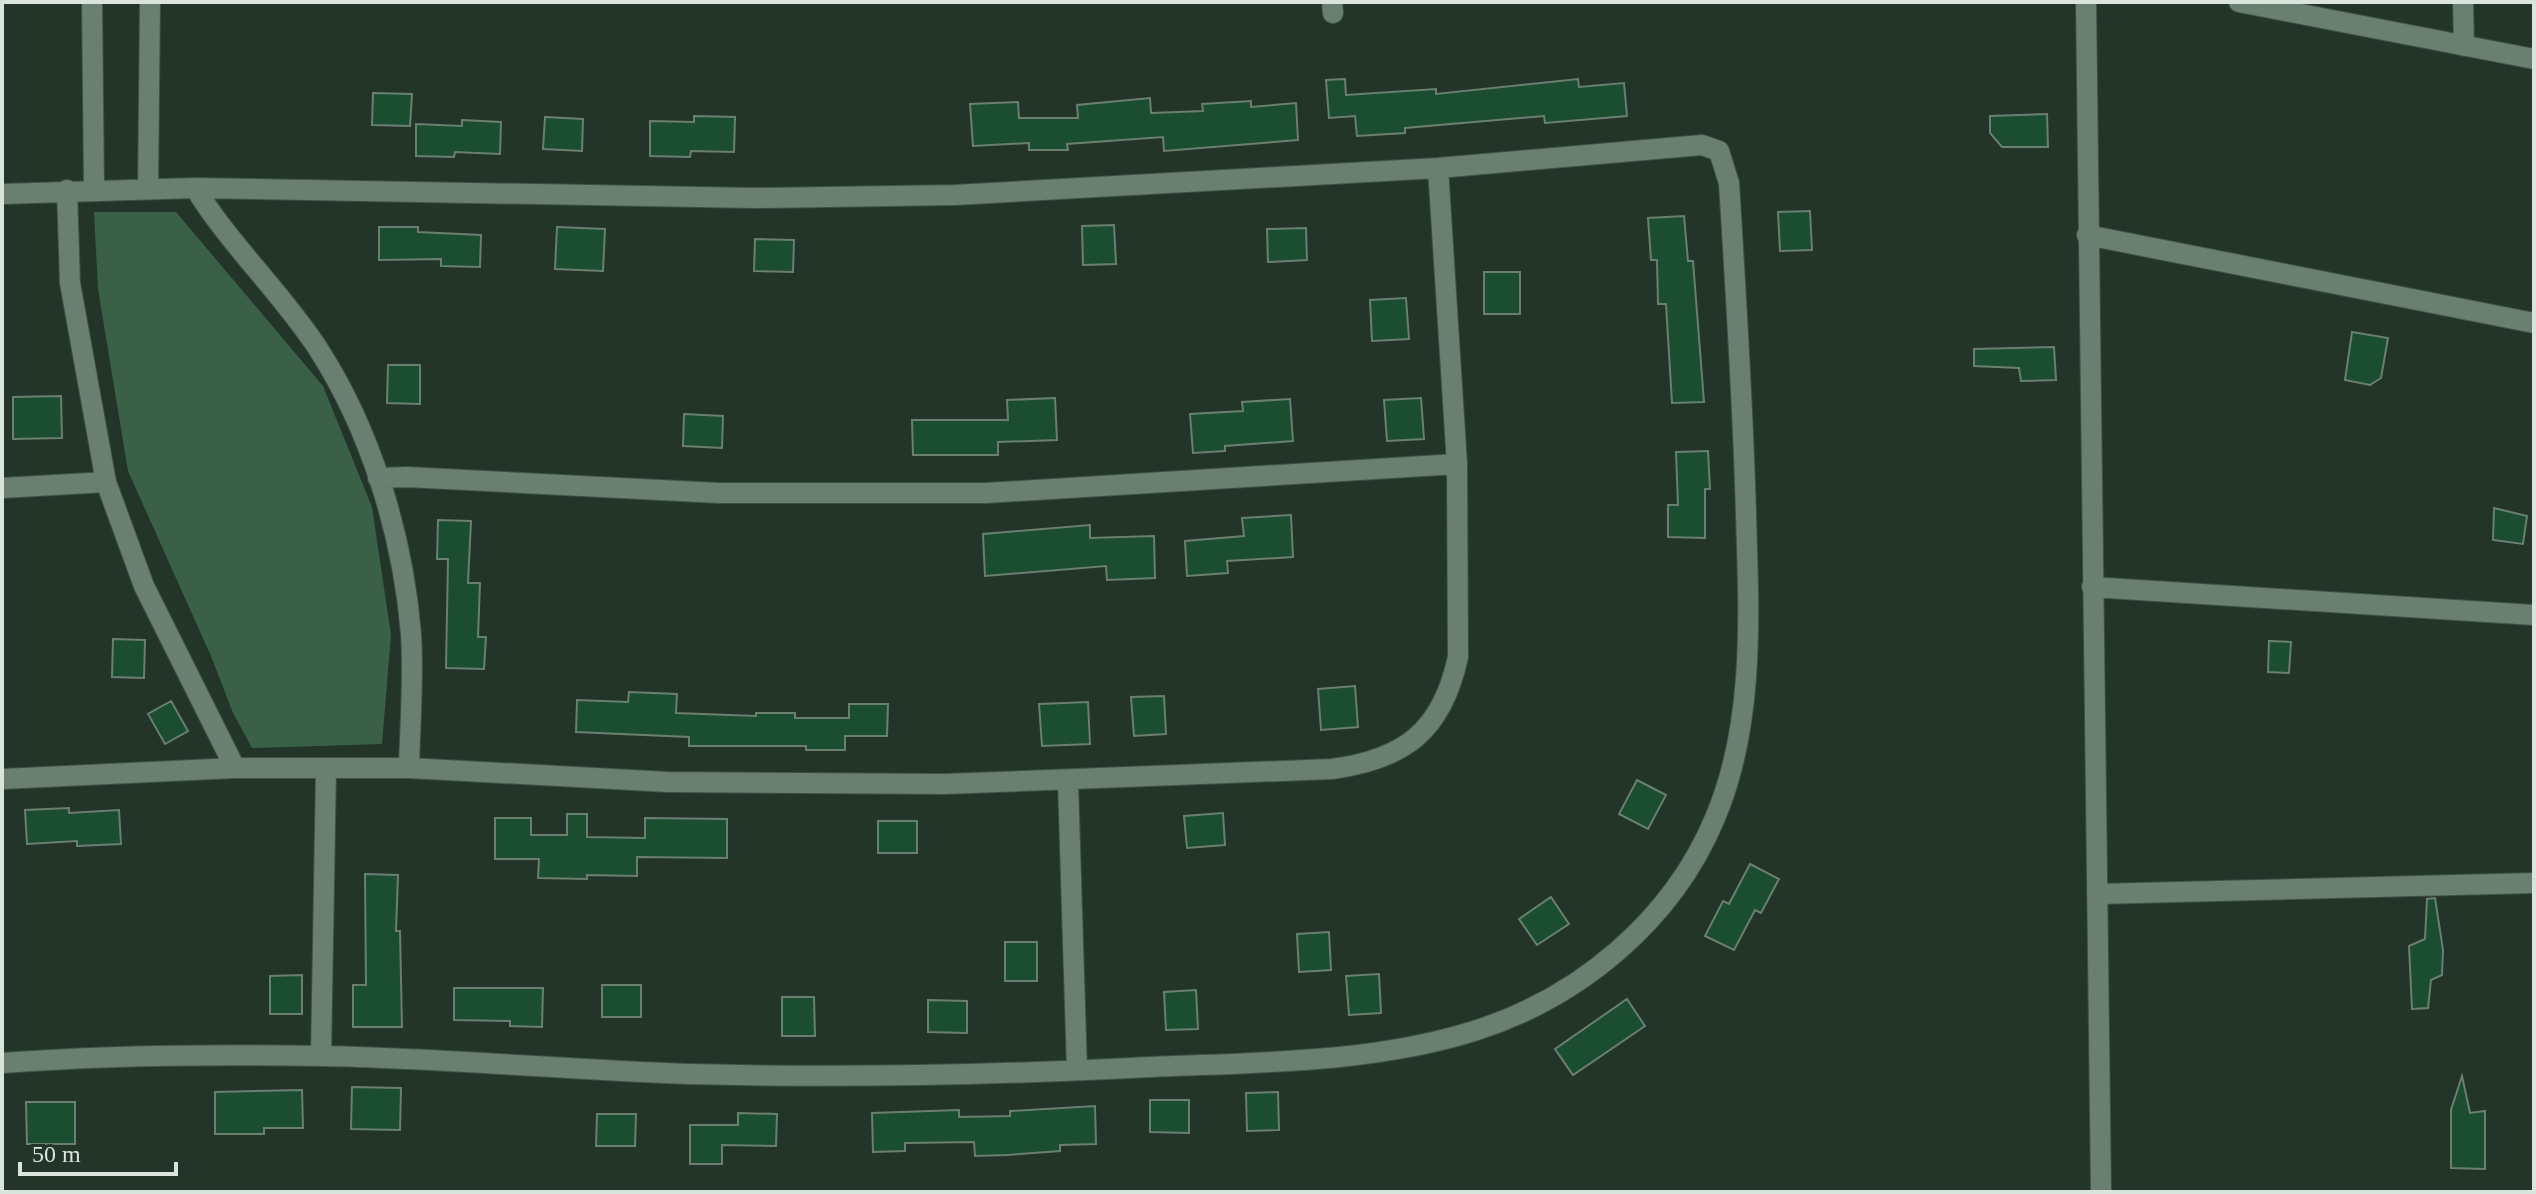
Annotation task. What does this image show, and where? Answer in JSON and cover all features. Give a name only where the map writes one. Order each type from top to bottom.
[{"type":"street","points":[[92,2],[94,188]]},
{"type":"street","points":[[148,188],[150,2]]},
{"type":"street","points":[[2086,2],[2101,1192]]},
{"type":"street","points":[[2239,2],[2534,59]]},
{"type":"street","points":[[2463,2],[2464,46]]},
{"type":"street","points":[[2,194],[94,188],[195,188],[845,197],[1217,182],[1438,168],[1686,144],[1719,151],[1726,166],[1744,449],[1747,659],[1731,771],[1714,821],[1683,877],[1642,930],[1563,992],[1473,1032],[1412,1046],[1335,1056],[1077,1070],[691,1074],[321,1056],[2,1063]]},
{"type":"street","points":[[2,779],[235,768],[409,768],[783,785],[1068,782],[1332,769],[1361,765],[1407,746],[1428,728],[1441,710],[1452,687],[1458,657],[1457,464],[1438,168]]},
{"type":"street","points":[[195,188],[219,225],[317,348],[352,412],[378,478],[403,580],[410,623],[409,768]]},
{"type":"street","points":[[67,190],[70,283],[106,482],[144,586],[235,768]]},
{"type":"street","points":[[2087,235],[2534,323]]},
{"type":"street","points":[[378,478],[417,477],[703,493],[972,493],[1060,491],[1457,464]]},
{"type":"street","points":[[2,488],[106,482]]},
{"type":"street","points":[[2092,587],[2534,615]]},
{"type":"street","points":[[321,1056],[326,770]]},
{"type":"street","points":[[1068,782],[1077,1070]]},
{"type":"street","points":[[2097,894],[2534,883]]},
{"type":"green space","points":[[94,212],[176,212],[323,386],[372,507],[391,635],[382,744],[252,748],[233,713],[211,656],[128,471],[98,289]]},
{"type":"building","points":[[1345,79],[1346,95],[1436,89],[1436,94],[1578,79],[1579,87],[1624,83],[1627,116],[1545,123],[1544,116],[1405,128],[1405,133],[1357,136],[1355,116],[1329,118],[1326,80]]},
{"type":"building","points":[[373,93],[412,94],[410,126],[372,125]]},
{"type":"building","points":[[1150,98],[1151,113],[1203,111],[1202,104],[1251,101],[1251,107],[1296,103],[1298,140],[1164,151],[1163,137],[1067,144],[1068,150],[1029,150],[1029,143],[973,146],[970,104],[1018,102],[1019,118],[1078,118],[1077,105]]},
{"type":"building","points":[[2047,114],[2048,147],[2002,147],[1990,133],[1990,116]]},
{"type":"building","points":[[694,116],[735,117],[734,152],[691,151],[690,157],[650,156],[650,121],[694,122]]},
{"type":"building","points":[[545,117],[583,119],[582,151],[543,149]]},
{"type":"building","points":[[462,120],[501,122],[500,154],[455,152],[454,157],[416,156],[416,124],[462,126]]},
{"type":"building","points":[[1810,211],[1812,250],[1780,251],[1778,212]]},
{"type":"building","points":[[1684,216],[1688,261],[1693,261],[1704,402],[1672,403],[1666,304],[1658,304],[1657,260],[1651,260],[1648,218]]},
{"type":"building","points":[[1114,225],[1116,264],[1083,265],[1082,226]]},
{"type":"building","points":[[379,227],[418,227],[418,232],[481,235],[480,267],[441,266],[441,259],[379,260]]},
{"type":"building","points":[[557,227],[605,229],[603,271],[555,269]]},
{"type":"building","points":[[1306,228],[1307,260],[1268,262],[1267,229]]},
{"type":"building","points":[[755,239],[794,240],[793,272],[754,271]]},
{"type":"building","points":[[1484,272],[1520,272],[1520,314],[1484,314]]},
{"type":"building","points":[[1406,298],[1409,339],[1372,341],[1370,300]]},
{"type":"building","points":[[2352,332],[2388,338],[2381,378],[2370,385],[2345,380]]},
{"type":"building","points":[[2054,347],[2056,380],[2021,381],[2019,368],[1974,366],[1974,349]]},
{"type":"building","points":[[388,365],[420,365],[420,404],[387,403]]},
{"type":"building","points":[[61,396],[62,438],[13,439],[13,397]]},
{"type":"building","points":[[1055,398],[1057,440],[998,442],[998,455],[913,455],[912,420],[1008,420],[1007,400]]},
{"type":"building","points":[[1421,398],[1424,439],[1387,441],[1384,400]]},
{"type":"building","points":[[1290,399],[1293,441],[1225,446],[1225,451],[1193,453],[1190,414],[1243,411],[1242,402]]},
{"type":"building","points":[[684,414],[723,416],[722,448],[683,446]]},
{"type":"building","points":[[1708,451],[1710,489],[1705,489],[1705,538],[1668,537],[1668,505],[1678,505],[1676,452]]},
{"type":"building","points":[[2494,508],[2527,516],[2523,544],[2493,540]]},
{"type":"building","points":[[1291,515],[1293,557],[1227,561],[1228,573],[1187,576],[1185,541],[1244,536],[1242,518]]},
{"type":"building","points":[[438,520],[471,521],[468,583],[480,583],[478,637],[486,637],[484,669],[446,668],[448,559],[437,559]]},
{"type":"building","points":[[1090,525],[1090,538],[1154,536],[1155,578],[1107,580],[1106,566],[985,576],[983,534]]},
{"type":"building","points":[[113,639],[145,640],[144,678],[112,677]]},
{"type":"building","points":[[2269,641],[2291,642],[2289,673],[2268,672]]},
{"type":"building","points":[[1355,686],[1358,727],[1321,730],[1318,689]]},
{"type":"building","points":[[629,692],[677,694],[676,713],[756,716],[756,713],[795,713],[795,718],[849,718],[849,704],[888,704],[887,736],[845,736],[845,750],[806,750],[806,746],[689,746],[689,737],[576,732],[577,700],[628,702]]},
{"type":"building","points":[[1164,696],[1166,734],[1134,736],[1131,697]]},
{"type":"building","points":[[171,701],[188,731],[165,744],[148,714]]},
{"type":"building","points":[[1088,702],[1090,744],[1042,746],[1039,704]]},
{"type":"building","points":[[1637,780],[1666,795],[1648,829],[1619,814]]},
{"type":"building","points":[[69,808],[69,813],[119,810],[121,844],[77,846],[77,841],[27,844],[25,810]]},
{"type":"building","points":[[1223,813],[1225,845],[1187,848],[1184,816]]},
{"type":"building","points":[[567,814],[587,814],[587,837],[645,838],[645,818],[727,819],[727,858],[637,857],[637,876],[587,875],[587,879],[538,878],[539,859],[495,859],[495,818],[531,818],[531,835],[567,835]]},
{"type":"building","points":[[878,821],[917,821],[917,853],[878,853]]},
{"type":"building","points":[[1750,864],[1779,879],[1761,913],[1755,910],[1734,950],[1705,936],[1723,901],[1729,904]]},
{"type":"building","points":[[365,874],[398,875],[396,931],[400,931],[402,1027],[353,1027],[353,985],[366,985]]},
{"type":"building","points":[[1551,897],[1569,924],[1537,945],[1519,919]]},
{"type":"building","points":[[2435,898],[2443,950],[2442,975],[2431,980],[2428,1008],[2412,1009],[2409,946],[2425,939],[2427,899]]},
{"type":"building","points":[[1329,932],[1331,970],[1299,972],[1297,934]]},
{"type":"building","points":[[1005,942],[1037,942],[1037,981],[1005,981]]},
{"type":"building","points":[[1379,974],[1381,1013],[1349,1015],[1346,976]]},
{"type":"building","points":[[302,975],[302,1014],[270,1014],[270,976]]},
{"type":"building","points":[[602,985],[641,985],[641,1017],[602,1017]]},
{"type":"building","points":[[454,988],[543,988],[542,1027],[510,1026],[510,1021],[454,1020]]},
{"type":"building","points":[[1196,990],[1198,1029],[1166,1030],[1164,992]]},
{"type":"building","points":[[782,997],[814,997],[815,1036],[782,1036]]},
{"type":"building","points":[[1627,999],[1645,1026],[1573,1075],[1555,1049]]},
{"type":"building","points":[[928,1000],[967,1001],[967,1033],[928,1032]]},
{"type":"building","points":[[2462,1076],[2470,1113],[2485,1111],[2485,1169],[2451,1168],[2451,1110]]},
{"type":"building","points":[[352,1087],[401,1088],[400,1130],[351,1129]]},
{"type":"building","points":[[302,1090],[303,1128],[264,1128],[264,1134],[215,1134],[215,1092]]},
{"type":"building","points":[[1278,1092],[1279,1130],[1247,1131],[1246,1093]]},
{"type":"building","points":[[1150,1100],[1189,1100],[1189,1133],[1150,1132]]},
{"type":"building","points":[[26,1102],[75,1102],[75,1144],[27,1144]]},
{"type":"building","points":[[1095,1106],[1096,1144],[1060,1145],[1060,1151],[975,1156],[974,1142],[905,1143],[905,1151],[873,1152],[872,1113],[959,1110],[959,1117],[1010,1116],[1010,1111]]},
{"type":"building","points":[[738,1113],[777,1114],[776,1146],[722,1145],[722,1164],[690,1164],[690,1125],[738,1125]]},
{"type":"building","points":[[597,1114],[636,1114],[635,1146],[596,1146]]}]
